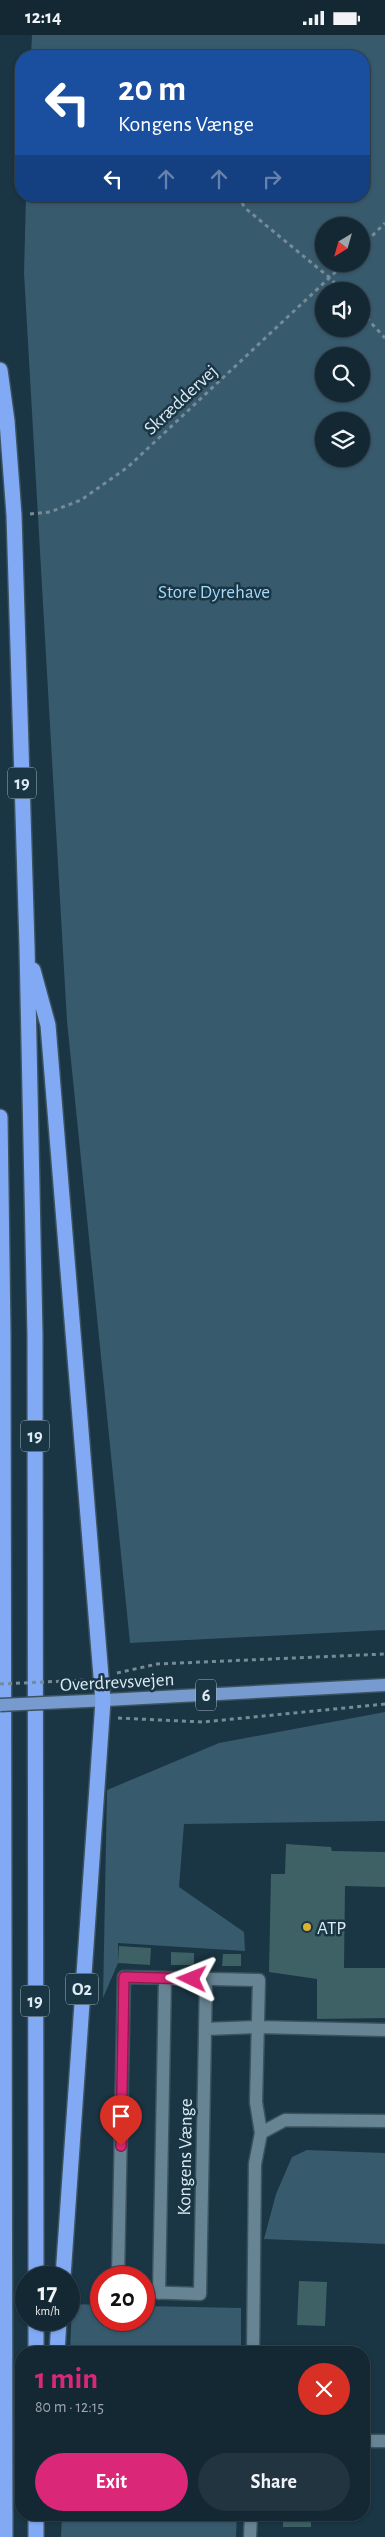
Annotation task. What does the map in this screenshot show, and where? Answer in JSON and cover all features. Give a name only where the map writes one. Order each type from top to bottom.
[{"type":"highway","name":"19","points":[[0,369],[7,421],[14,515],[27,946],[35,1335],[36,2266]]},
{"type":"highway","points":[[27,946],[48,1025],[94,1678],[103,1701]]},
{"type":"highway","name":"19","points":[[0,1117],[3,1333],[5,2483]]},
{"type":"highway","name":"O2","points":[[64,2266],[103,1701]]},
{"type":"highway","points":[[36,2331],[36,2346]]},
{"type":"highway","points":[[58,2346],[59,2331]]},
{"type":"highway","points":[[0,2459],[5,2483],[5,2537]]},
{"type":"highway","points":[[36,2521],[36,2537]]},
{"type":"main road","name":"Overdrevsvejen","points":[[0,1705],[385,1685]]},
{"type":"street","points":[[118,2266],[124,1977],[259,1980],[256,2102],[261,2133],[255,2164],[253,2346]]},
{"type":"street","name":"Kongens Vænge","points":[[158,2293],[165,1978]]},
{"type":"street","name":"Kongens Vænge","points":[[155,2293],[200,2294],[206,1979]]},
{"type":"street","points":[[206,2029],[258,2027],[385,2030]]},
{"type":"street","points":[[261,2133],[285,2120],[385,2121]]},
{"type":"street","points":[[370,2441],[385,2441]]},
{"type":"street","points":[[250,2537],[251,2521]]},
{"type":"path","points":[[242,202],[245,208],[334,282]]},
{"type":"path","points":[[370,238],[385,223]]},
{"type":"path","name":"Skræddervej","points":[[14,515],[50,512],[80,500],[128,467],[335,273]]},
{"type":"path","points":[[370,323],[385,339]]},
{"type":"path","points":[[0,1684],[94,1678],[157,1664],[385,1655]]},
{"type":"path","points":[[101,1717],[202,1722],[385,1703]]},
{"type":"green space","name":"Store Dyrehave","points":[[32,35],[385,35],[385,1630],[130,1643],[67,1021],[24,273],[26,202],[370,202],[370,50],[31,50]]},
{"type":"green space","points":[[385,1712],[385,1821],[184,1824],[179,1887],[244,1932],[245,1951],[118,1943],[118,1963],[103,1998],[107,1790],[219,1743]]},
{"type":"green space","points":[[307,2150],[385,2153],[385,2244],[264,2239],[276,2194],[292,2157]]},
{"type":"green space","points":[[80,2304],[90,2305],[90,2331],[155,2331],[155,2306],[241,2308],[241,2346],[70,2346],[71,2331],[80,2331]]},
{"type":"green space","points":[[62,2521],[237,2521],[236,2537],[61,2537]]},
{"type":"building","name":"ATP","points":[[286,1844],[331,1847],[332,1851],[385,1852],[385,1887],[345,1886],[344,1968],[385,1968],[385,2018],[317,2019],[317,1979],[269,1972],[271,1874],[285,1874]]},
{"type":"building","points":[[119,1946],[151,1948],[150,1965],[118,1963]]},
{"type":"building","points":[[171,1952],[194,1953],[194,1965],[171,1965]]},
{"type":"building","points":[[223,1954],[241,1954],[241,1966],[222,1966]]},
{"type":"building","points":[[299,2281],[327,2282],[325,2326],[297,2325]]},
{"type":"building","points":[[283,2521],[311,2521],[311,2527],[283,2527]]},
{"type":"place","name":"ATP","points":[[307,1927]]},
{"type":"route","points":[[121,2146],[124,1977],[192,1979]]}]
